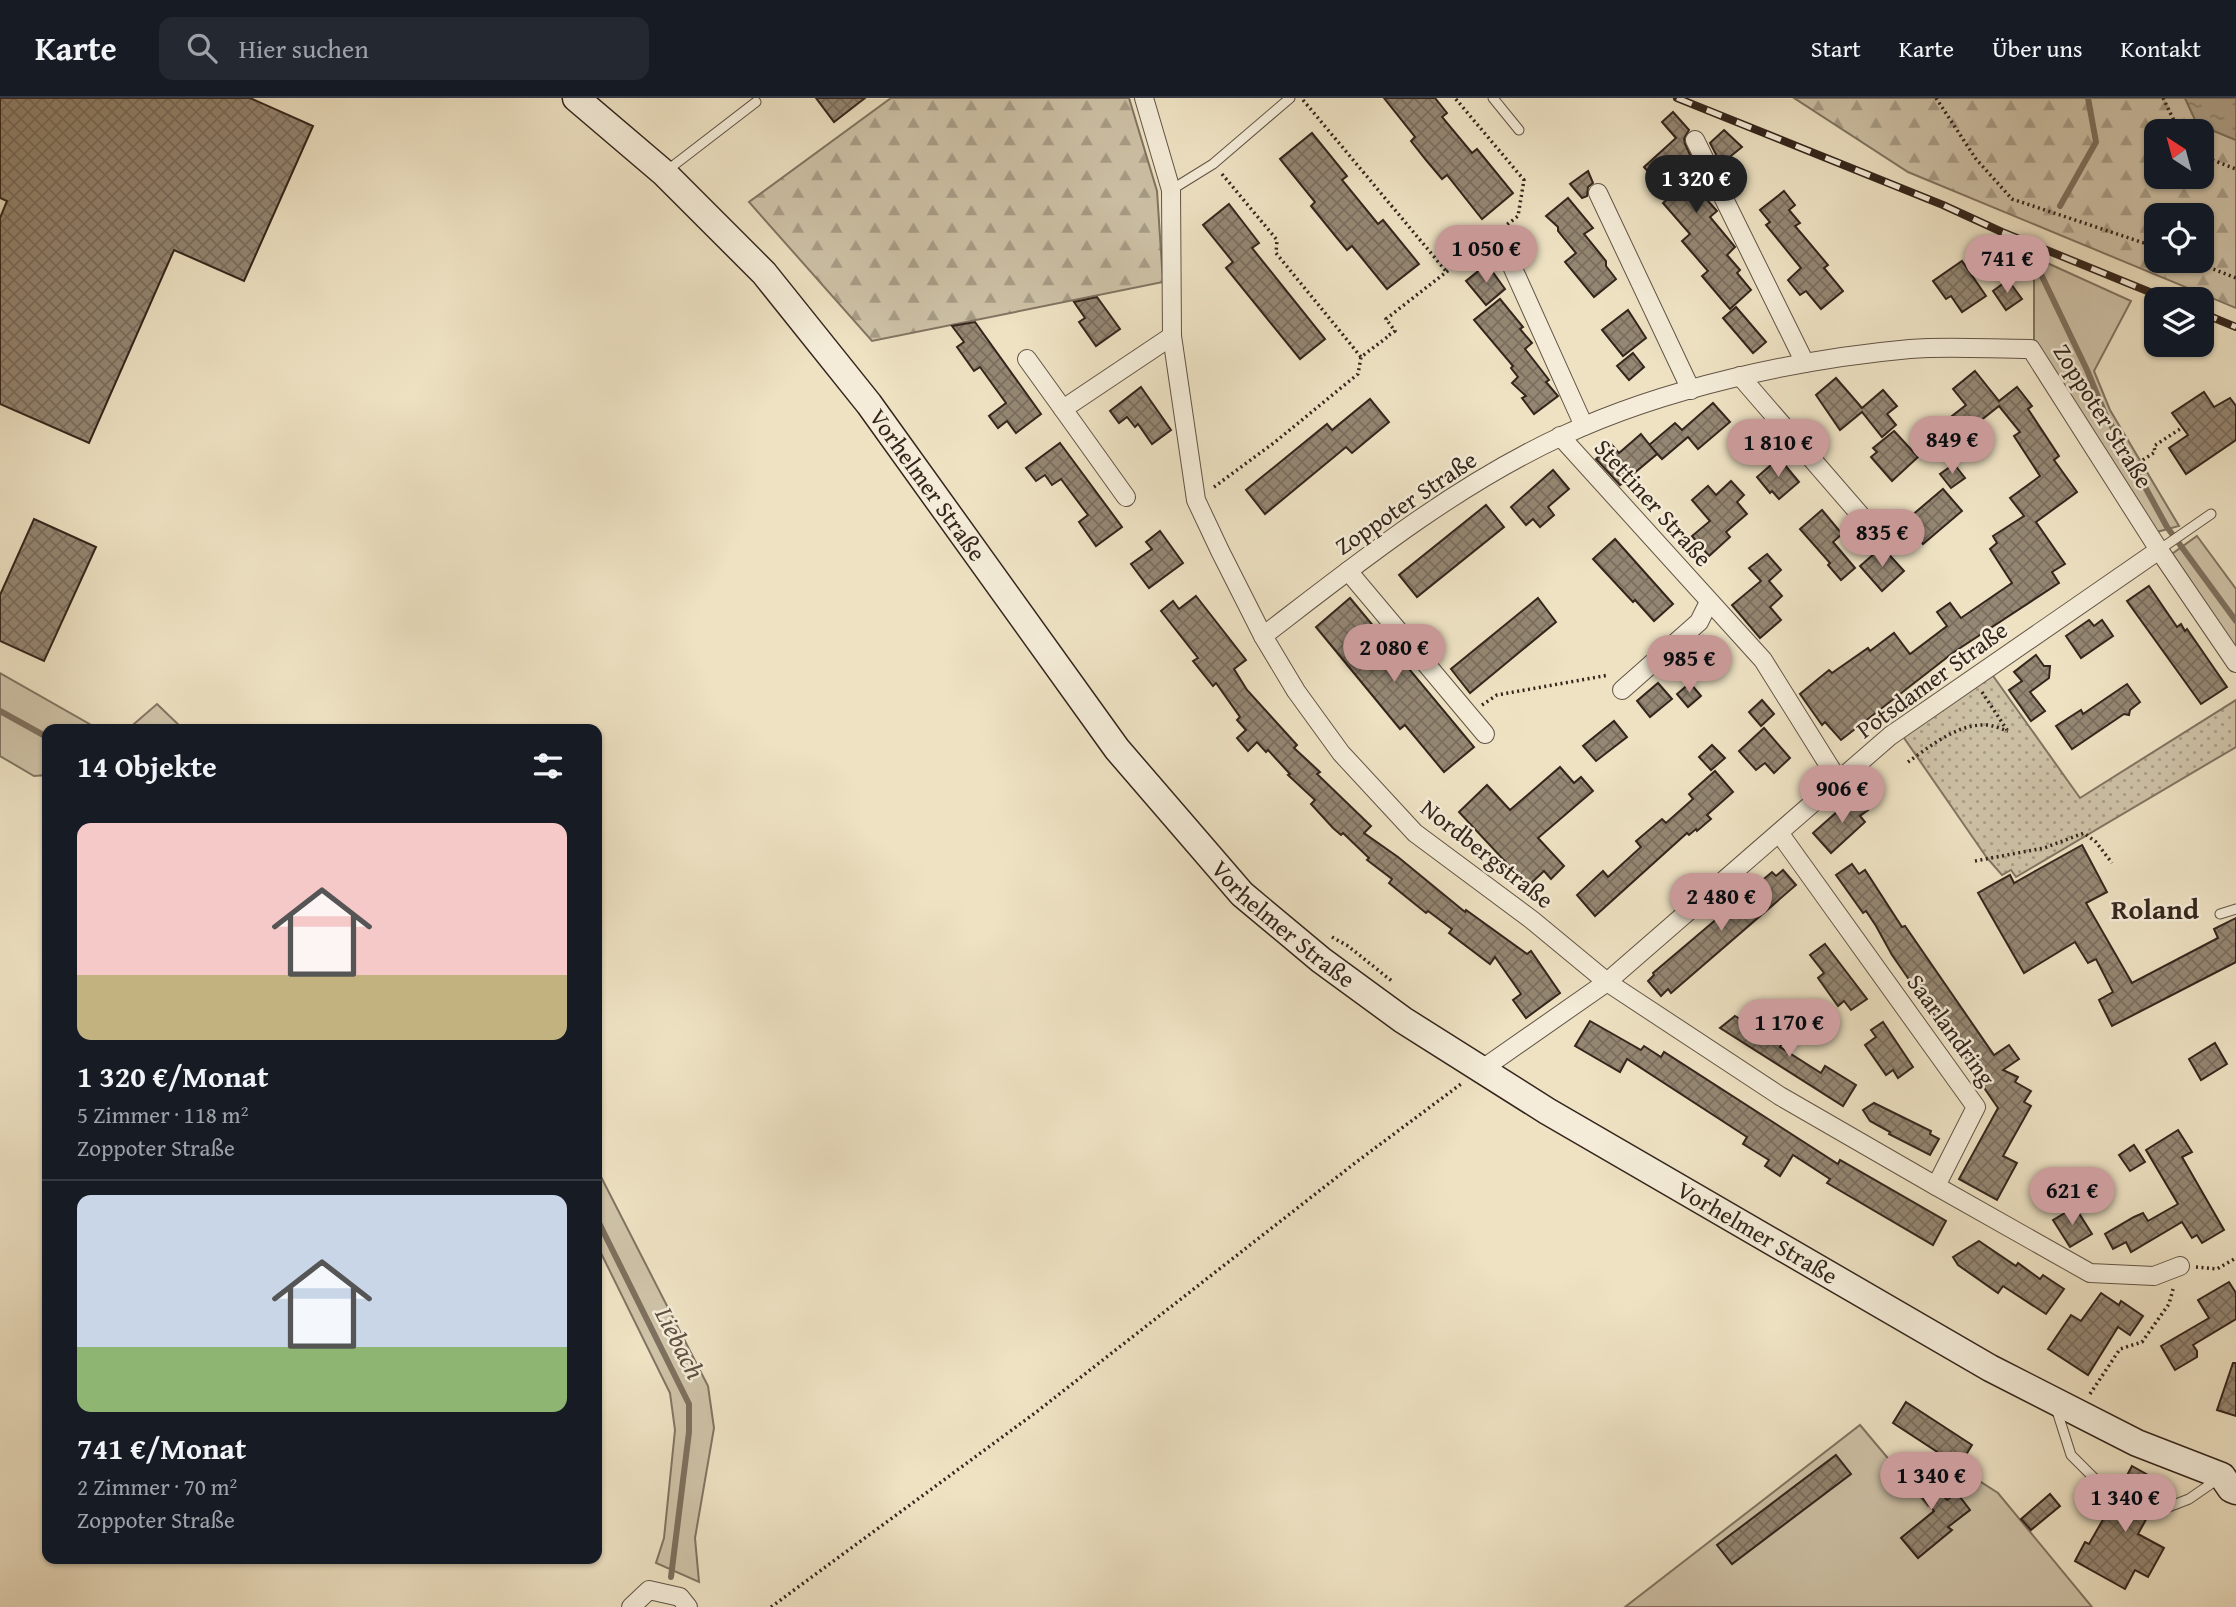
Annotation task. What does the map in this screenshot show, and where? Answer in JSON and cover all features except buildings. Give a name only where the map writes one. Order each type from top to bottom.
[{"type":"main road","name":"Vorhelmer Straße","points":[[576,98],[664,173],[764,273],[861,394],[1117,749],[1242,894],[1321,960],[1392,1013],[1547,1111],[2066,1409],[2137,1443],[2231,1480]]},
{"type":"street","name":"Nordbergstraße","points":[[1144,98],[1171,190],[1172,337],[1196,500],[1263,635],[1296,691],[1341,753],[1415,832],[1532,920],[1607,982]]},
{"type":"street","points":[[1695,140],[1805,363]]},
{"type":"street","points":[[1598,193],[1691,390]]},
{"type":"street","points":[[1506,253],[1584,426]]},
{"type":"street","points":[[1063,409],[1172,337]]},
{"type":"street","name":"Zoppoter Straße","points":[[1263,635],[1348,571],[1471,485],[1560,436],[1584,426],[1740,376],[1805,363],[1911,349],[2031,349],[2236,663]]},
{"type":"street","points":[[1027,359],[1126,497]]},
{"type":"street","points":[[1740,376],[1869,525]]},
{"type":"street","name":"Stettiner Straße","points":[[1560,436],[1763,660],[1838,780]]},
{"type":"street","name":"Potsdamer Straße","points":[[1481,1070],[1607,982],[1890,736],[2161,548]]},
{"type":"street","points":[[1348,571],[1485,734]]},
{"type":"street","name":"Stettiner Straße","points":[[1622,690],[1699,622],[1709,602]]},
{"type":"street","name":"Saarlandring","points":[[1780,834],[1976,1107],[1936,1186]]},
{"type":"street","points":[[1607,982],[1780,1097],[2090,1273],[2154,1276],[2180,1266]]},
{"type":"street","points":[[631,1607],[649,1590],[680,1597],[688,1607]]},
{"type":"lane","points":[[1171,190],[1213,164],[1290,98]]},
{"type":"lane","points":[[1493,98],[1519,130]]},
{"type":"lane","points":[[664,173],[756,102]]},
{"type":"lane","points":[[2161,548],[2211,514]]},
{"type":"lane","points":[[2220,914],[2236,909]]},
{"type":"lane","points":[[2066,1409],[2071,1455],[2094,1478],[2119,1491]]},
{"type":"lane","points":[[2152,1508],[2158,1511],[2231,1480]]},
{"type":"path","points":[[1301,98],[1447,271]]},
{"type":"path","points":[[1196,500],[1275,442],[1357,374],[1361,356],[1395,331],[1386,319],[1518,216],[1524,180],[1455,98]]},
{"type":"path","points":[[1936,98],[1976,159],[2011,200],[2144,243]]},
{"type":"path","points":[[2163,98],[2173,119]]},
{"type":"path","points":[[2214,161],[2236,169]]},
{"type":"path","points":[[1213,164],[1277,240],[1276,253],[1361,356]]},
{"type":"path","points":[[2214,269],[2236,278]]},
{"type":"path","points":[[2136,464],[2155,452],[2154,446],[2180,429]]},
{"type":"path","points":[[1468,714],[1497,695],[1647,668]]},
{"type":"path","points":[[1908,762],[1947,735],[1965,729],[1987,725],[2008,731],[1974,679]]},
{"type":"path","points":[[1975,861],[2044,848],[2084,833],[2096,842],[2112,863]]},
{"type":"path","points":[[1330,936],[1348,946],[1401,989]]},
{"type":"path","points":[[771,1607],[1035,1413],[1355,1163],[1481,1070]]},
{"type":"path","points":[[2066,1409],[2120,1349],[2142,1342],[2168,1304],[2180,1266],[2217,1269],[2236,1258]]},
{"type":"green space","points":[[891,98],[1129,98],[1157,191],[1163,282],[872,341],[749,202]]},
{"type":"green space","points":[[1794,98],[2185,98],[2195,119],[2144,119],[2144,189],[2214,189],[2214,131],[2236,140],[2236,308],[2214,299],[2214,287],[2185,287],[2152,273],[2214,273],[2214,203],[2144,203],[2144,270],[1908,172]]},
{"type":"green space","points":[[2034,257],[2131,301],[2094,371],[2110,410],[2179,526],[2153,533],[2034,346]]},
{"type":"green space","points":[[2197,536],[2236,589],[2236,654],[2169,556]]},
{"type":"green space","points":[[0,673],[89,724],[42,724],[42,775],[34,776],[0,756]]},
{"type":"green space","points":[[1991,673],[2080,798],[2236,700],[2236,747],[2016,877],[2011,870],[2002,875],[1987,858],[1902,735]]},
{"type":"green space","points":[[157,704],[178,724],[134,724]]},
{"type":"green space","points":[[602,1179],[708,1386],[714,1428],[695,1538],[699,1582],[656,1563],[664,1538],[675,1430],[670,1393],[602,1255]]},
{"type":"green space","points":[[1860,1425],[1928,1506],[1970,1475],[1998,1493],[2092,1607],[1625,1607]]},
{"type":"water","points":[[2185,98],[2236,98],[2236,140],[2214,131],[2214,119],[2195,119]]},
{"type":"waterway","points":[[2060,206],[2096,142],[2088,98]]},
{"type":"waterway","points":[[2038,268],[2105,414],[2167,527],[2236,621]]},
{"type":"waterway","name":"Liebach","points":[[0,711],[42,734]]},
{"type":"waterway","name":"Liebach","points":[[602,1229],[689,1404],[689,1432],[671,1577]]},
{"type":"railway","points":[[1677,98],[2144,290]]},
{"type":"railway","points":[[2214,318],[2236,327]]},
{"type":"district","name":"Roland","points":[[2155,909]]}]
